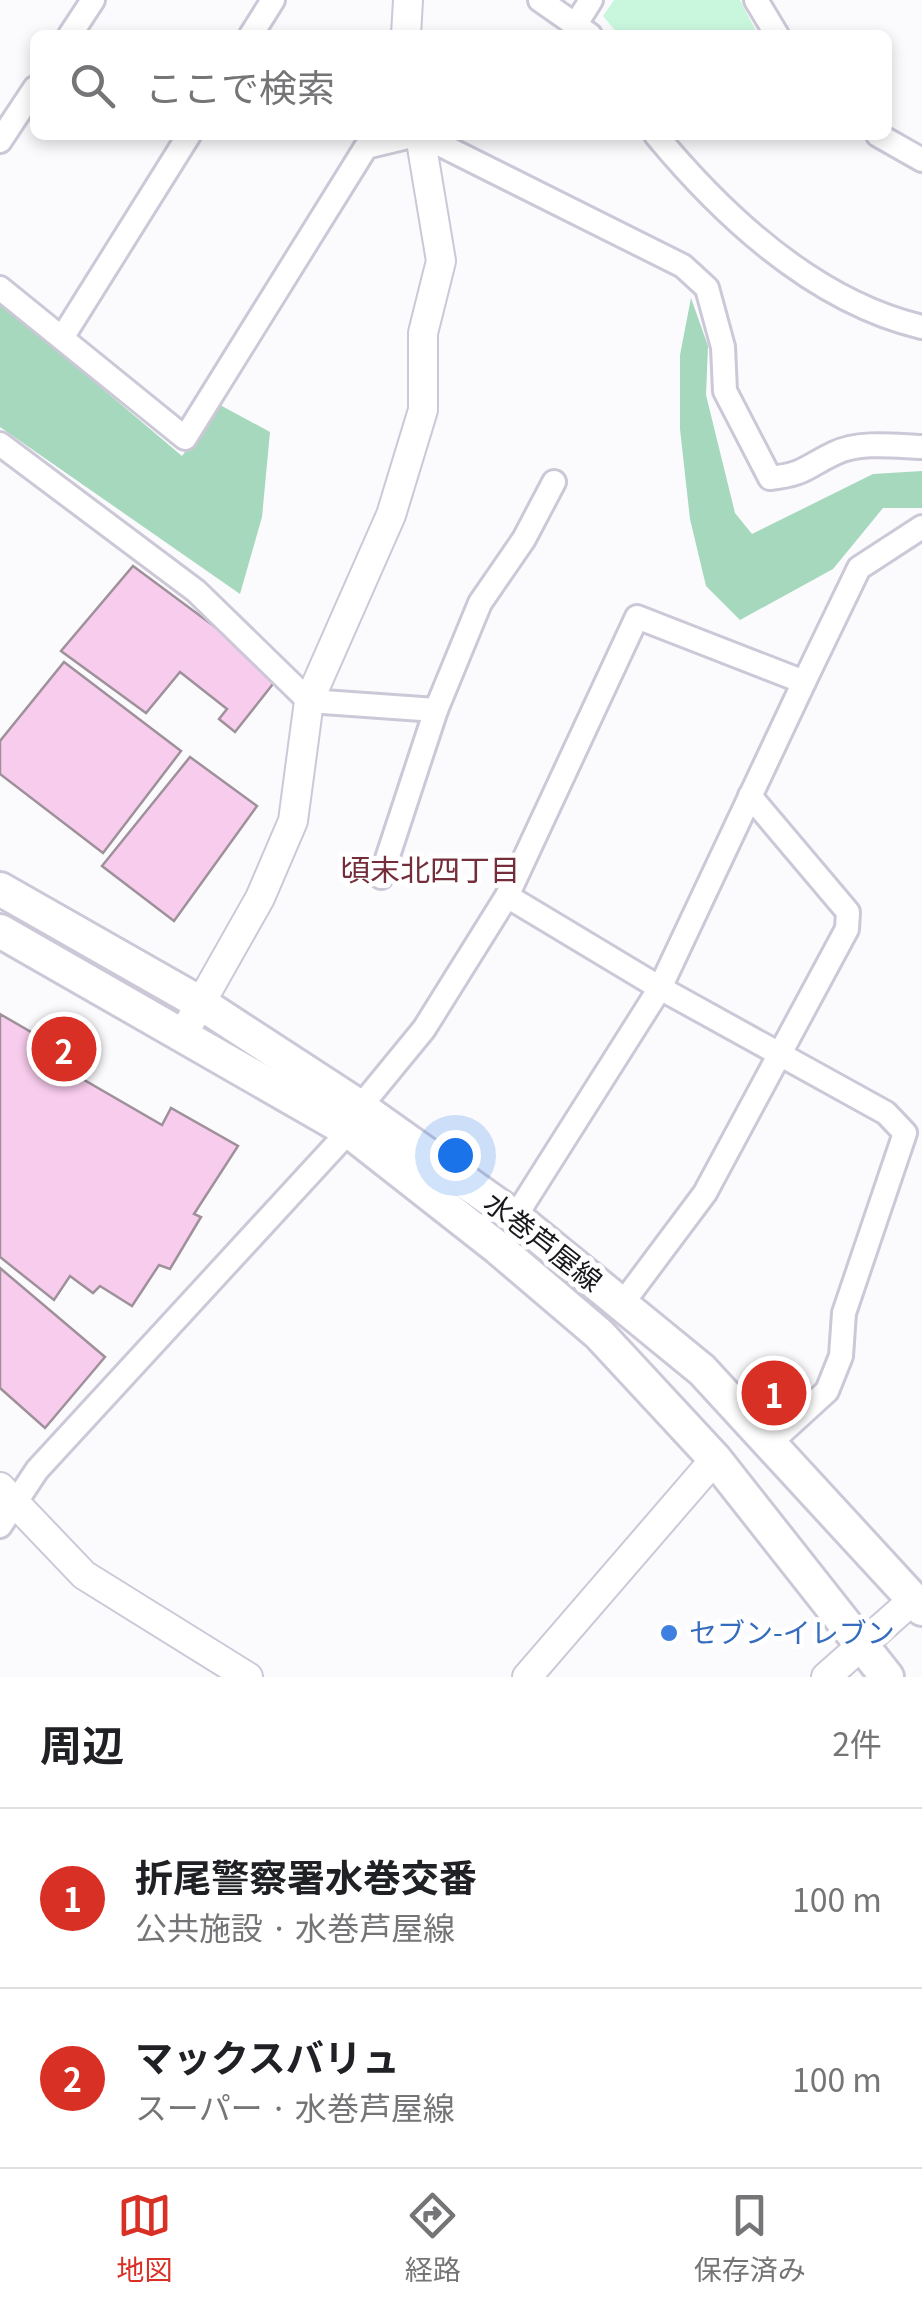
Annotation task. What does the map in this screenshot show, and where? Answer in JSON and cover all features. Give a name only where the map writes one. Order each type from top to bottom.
[{"type":"main road","name":"水巻芦屋線","points":[[0,889],[202,1004],[355,1119],[599,1334],[715,1459],[887,1677]]},
{"type":"main road","name":"水巻芦屋線","points":[[0,931],[182,1036],[355,1119],[514,1217],[702,1370],[918,1604]]},
{"type":"street","points":[[73,30],[93,0]]},
{"type":"street","points":[[243,0],[269,7],[254,30]]},
{"type":"street","points":[[406,30],[408,0]]},
{"type":"street","points":[[540,0],[583,29],[591,0]]},
{"type":"street","points":[[756,0],[774,30]]},
{"type":"street","points":[[0,141],[30,96]]},
{"type":"street","points":[[62,338],[185,140]]},
{"type":"street","points":[[0,288],[185,438],[366,147],[397,140]]},
{"type":"street","points":[[182,1036],[260,898],[293,821],[309,701],[390,516],[423,410],[424,332],[441,261],[420,140]]},
{"type":"street","points":[[429,140],[683,266],[707,288],[723,346],[725,391],[770,478],[802,474],[838,451],[879,445],[922,447]]},
{"type":"street","points":[[660,140],[720,207],[759,240],[843,296],[922,328]]},
{"type":"street","points":[[887,140],[922,160]]},
{"type":"street","points":[[0,444],[196,591],[309,701],[436,710]]},
{"type":"street","points":[[381,878],[436,710],[480,603],[524,539],[554,482]]},
{"type":"street","points":[[514,1217],[660,988],[859,568],[922,526]]},
{"type":"street","points":[[0,1526],[8,1492],[355,1119],[424,1029],[508,896],[637,617],[804,682]]},
{"type":"street","points":[[622,1304],[705,1193],[847,930],[848,912],[750,796]]},
{"type":"street","points":[[508,896],[660,988],[886,1113],[905,1133],[844,1313],[842,1356],[827,1391],[770,1443]]},
{"type":"street","points":[[527,1677],[715,1459]]},
{"type":"street","points":[[8,1492],[84,1575],[248,1677]]},
{"type":"street","points":[[826,1677],[918,1604]]},
{"type":"green space","points":[[614,0],[740,0],[755,30],[615,30],[603,16]]},
{"type":"green space","points":[[691,298],[708,346],[706,395],[735,513],[752,534],[873,474],[922,471],[922,508],[883,508],[833,569],[740,620],[706,586],[690,519],[680,429],[680,355]]},
{"type":"green space","points":[[0,302],[182,456],[220,405],[270,432],[262,517],[240,594],[0,427]]},
{"type":"building","points":[[133,566],[280,675],[235,732],[219,719],[227,709],[180,672],[146,713],[61,651]]},
{"type":"building","points":[[64,662],[181,751],[103,853],[0,774],[0,741]]},
{"type":"building","points":[[190,757],[257,806],[174,921],[102,866]]},
{"type":"building","points":[[0,1014],[43,1039],[36,1052],[162,1125],[171,1108],[238,1146],[194,1214],[201,1217],[170,1269],[159,1265],[132,1306],[100,1286],[93,1293],[70,1276],[54,1300],[0,1257]]},
{"type":"building","points":[[0,1268],[105,1357],[45,1428],[0,1388]]},
{"type":"place","name":"マックスバリュ","points":[[64,1049]]},
{"type":"place","name":"折尾警察署水巻交番","points":[[774,1393]]},
{"type":"place","name":"セブン-イレブン","points":[[669,1633]]},
{"type":"district","name":"頃末北四丁目","points":[[430,871]]}]
